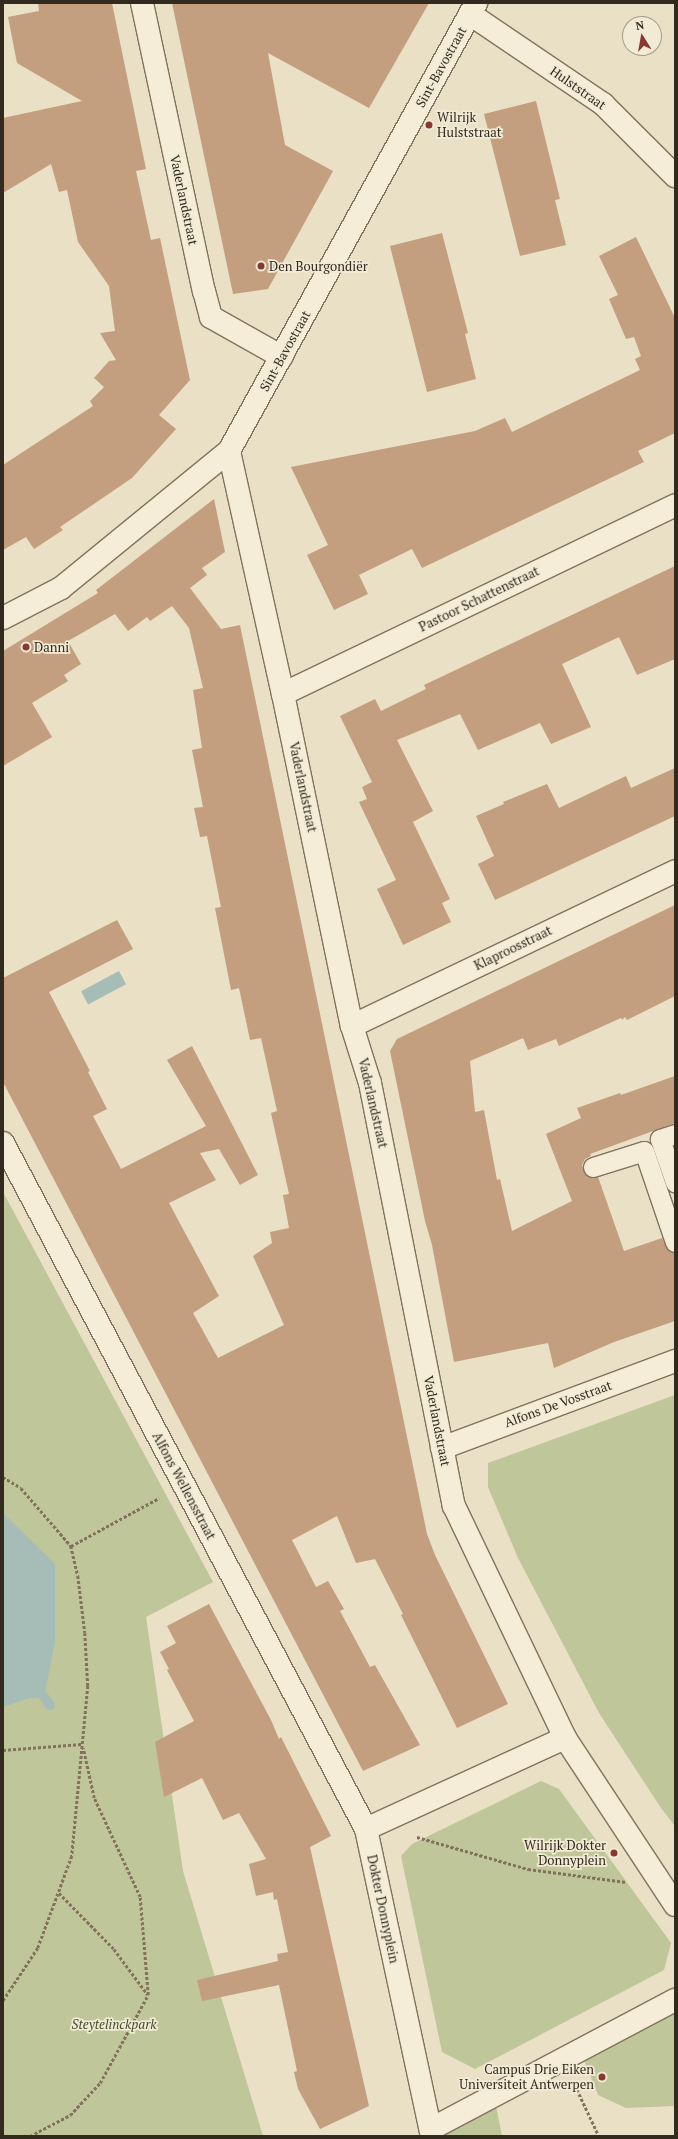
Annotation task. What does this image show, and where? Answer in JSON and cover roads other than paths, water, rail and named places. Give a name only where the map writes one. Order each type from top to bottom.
[{"type":"street","name":"Vaderlandstraat","points":[[142,3],[204,291],[211,317],[282,357]]},
{"type":"street","name":"Sint-Bavostraat","points":[[3,618],[60,588],[229,452],[473,8]]},
{"type":"street","name":"Hulststraat","points":[[473,8],[603,104],[675,176]]},
{"type":"street","name":"Vaderlandstraat","points":[[229,452],[283,694],[352,1026],[370,1083],[454,1506],[564,1738]]},
{"type":"street","name":"Pastoor Schattenstraat","points":[[283,694],[675,505]]},
{"type":"street","name":"Klaproosstraat","points":[[352,1026],[675,871]]},
{"type":"street","name":"Alfons Wellensstraat","points":[[3,1143],[184,1485],[371,1827]]},
{"type":"street","name":"Alfons De Vosstraat","points":[[442,1448],[675,1361]]},
{"type":"street","points":[[371,1827],[564,1738],[669,1884],[675,1905]]},
{"type":"street","name":"Dokter Donnyplein","points":[[371,1827],[427,2134],[563,2059],[675,2000]]},
{"type":"lane","points":[[675,1134],[660,1139],[675,1182]]},
{"type":"lane","points":[[593,1167],[644,1151],[675,1242]]},
{"type":"water","points":[[119,971],[126,984],[88,1004],[81,991]]},
{"type":"water","points":[[3,1513],[55,1564],[55,1642],[44,1697],[26,1699],[3,1707]]},
{"type":"waterway","points":[[44,1697],[50,1705]]},
{"type":"place","name":"Wilrijk Hulststraat","points":[[429,125]]},
{"type":"place","name":"Den Bourgondiër","points":[[261,266]]},
{"type":"place","name":"Danni","points":[[26,647]]},
{"type":"place","name":"Wilrijk Dokter Donnyplein","points":[[614,1853]]},
{"type":"place","name":"Campus Drie Eiken Universiteit Antwerpen","points":[[602,2077]]},
{"type":"park label","name":"Steytelinckpark","points":[[114,2024]]}]
